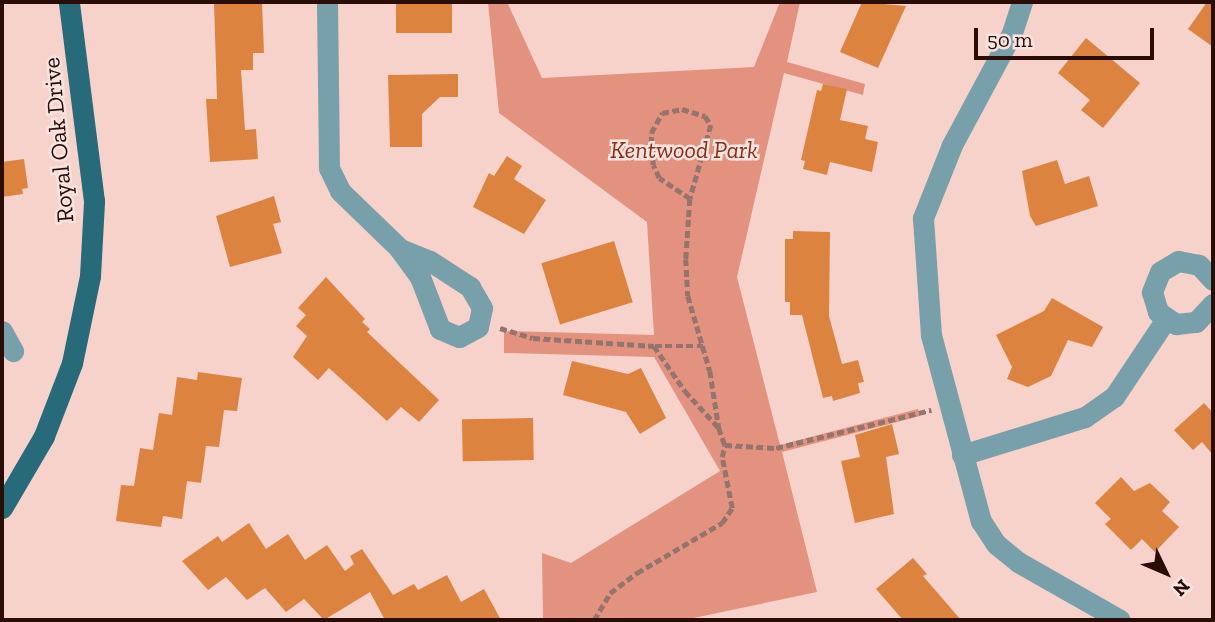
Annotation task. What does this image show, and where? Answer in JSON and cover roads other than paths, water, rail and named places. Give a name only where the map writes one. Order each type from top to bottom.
[{"type":"main road","name":"Royal Oak Drive","points":[[2,508],[44,436],[72,363],[90,276],[94,201],[68,2]]},
{"type":"street","points":[[327,2],[329,168],[340,191],[400,249],[420,277],[440,329],[449,335],[470,334],[482,318],[470,287],[430,261],[400,249]]},
{"type":"street","points":[[1022,2],[1011,35],[952,145],[923,218],[931,335],[952,404],[962,455],[981,521],[996,544],[1018,562],[1120,620]]},
{"type":"street","points":[[1213,280],[1208,271],[1189,261],[1168,265],[1154,281],[1153,303],[1166,319],[1196,322],[1213,304]]},
{"type":"street","points":[[962,455],[1085,418],[1114,397],[1166,319]]},
{"type":"street","points":[[2,331],[13,351]]},
{"type":"park label","name":"Kentwood Park","points":[[684,150]]}]
